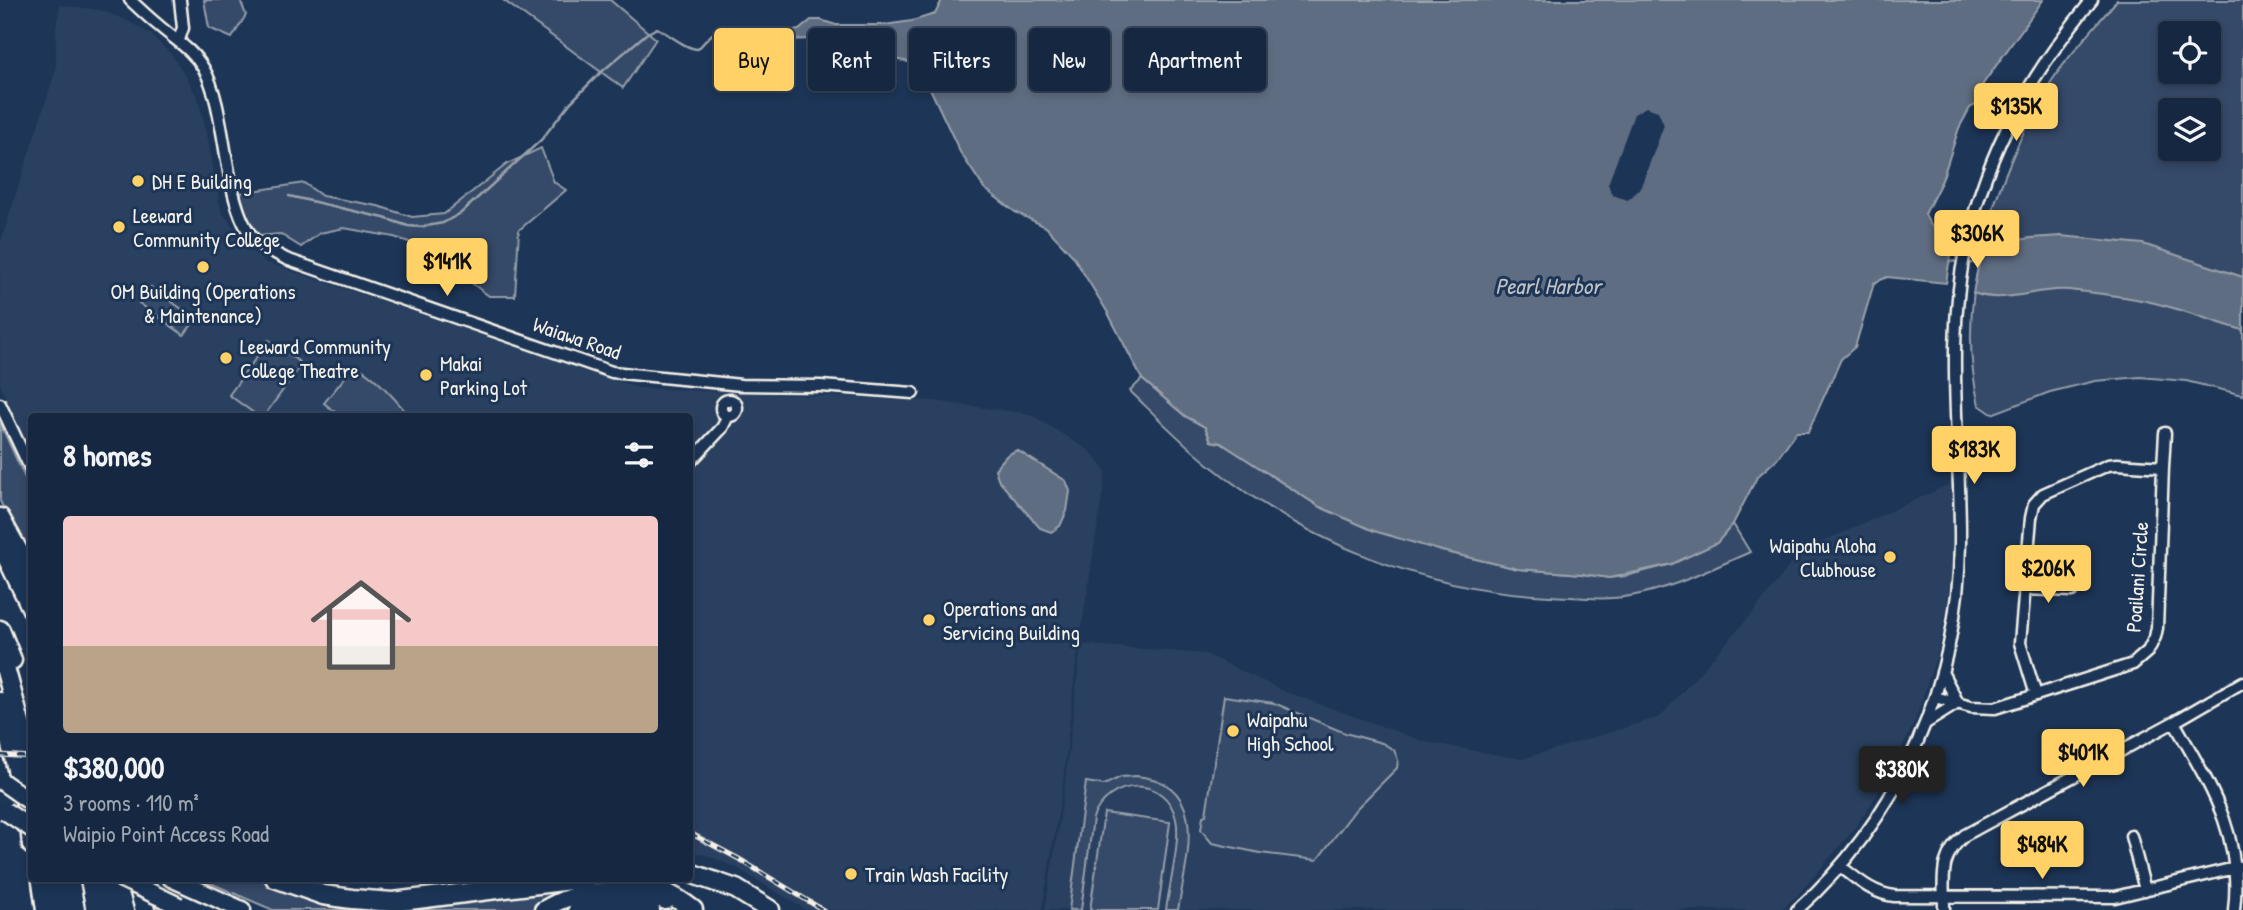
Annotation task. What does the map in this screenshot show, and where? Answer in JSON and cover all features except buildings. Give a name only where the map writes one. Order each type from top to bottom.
[{"type":"highway","points":[[0,518],[28,569]]},
{"type":"highway","points":[[0,543],[28,601]]},
{"type":"highway","points":[[0,630],[28,705]]},
{"type":"highway","points":[[0,649],[28,752]]},
{"type":"highway","points":[[0,702],[28,807]]},
{"type":"highway","points":[[693,874],[736,889],[770,910]]},
{"type":"highway","points":[[34,882],[37,910]]},
{"type":"highway","points":[[42,882],[46,910]]},
{"type":"highway","points":[[54,882],[59,910]]},
{"type":"highway","points":[[70,882],[75,910]]},
{"type":"highway","points":[[135,882],[139,910]]},
{"type":"highway","points":[[135,882],[145,910]]},
{"type":"highway","points":[[286,882],[323,895],[393,902],[557,882]]},
{"type":"highway","points":[[427,899],[507,882]]},
{"type":"highway","points":[[635,882],[660,889],[680,899],[693,910]]},
{"type":"main road","points":[[1,780],[28,814]]},
{"type":"main road","points":[[2,809],[28,817]]},
{"type":"main road","points":[[128,882],[183,908]]},
{"type":"main road","points":[[180,882],[242,910]]},
{"type":"main road","points":[[191,887],[253,910]]},
{"type":"main road","points":[[543,910],[577,895],[614,890],[655,897],[684,910]]},
{"type":"main road","points":[[577,910],[601,903],[651,910]]},
{"type":"street","name":"Waiawa Road","points":[[130,0],[190,50],[204,70],[212,88],[240,213],[246,227],[258,243],[286,259],[612,372],[741,385],[821,386],[913,393]]},
{"type":"street","points":[[179,40],[183,28],[180,0]]},
{"type":"street","points":[[1797,910],[1840,866],[1883,808],[1914,751],[1935,697],[1953,622],[1961,543],[1955,338],[1966,243],[1993,159],[2018,105],[2059,40],[2092,0]]},
{"type":"street","points":[[0,404],[28,464]]},
{"type":"street","points":[[693,459],[722,428],[728,416]]},
{"type":"street","name":"Poailani Circle","points":[[1935,697],[1971,707],[1995,708],[2133,664],[2140,659],[2152,644],[2157,628],[2165,433]]},
{"type":"street","points":[[2035,695],[2020,643],[2034,505],[2049,491],[2108,465],[2163,467]]},
{"type":"street","points":[[2026,589],[2072,591]]},
{"type":"street","points":[[1926,723],[1958,703],[1942,672]]},
{"type":"street","points":[[1944,910],[1946,859],[1952,846],[1965,835],[2243,682]]},
{"type":"street","points":[[2174,722],[2227,824],[2240,867],[2234,910]]},
{"type":"street","points":[[2132,836],[2146,890]]},
{"type":"street","points":[[1840,866],[1866,886],[1884,895],[2115,897],[2240,867]]},
{"type":"shaded area","points":[[204,0],[240,0],[246,15],[232,38],[209,28]]},
{"type":"shaded area","points":[[503,0],[610,0],[656,39],[623,88]]},
{"type":"shaded area","points":[[2117,0],[2243,0],[2243,395],[2186,381],[2140,377],[2095,381],[2050,392],[1992,414],[1979,405],[1971,337],[1977,270],[1985,236],[2020,140],[2048,86]]},
{"type":"shaded area","points":[[60,5],[100,10],[149,33],[172,55],[198,99],[221,210],[247,247],[265,262],[639,388],[933,401],[1023,413],[1035,417],[1090,451],[1106,471],[1076,664],[1062,791],[1042,910],[806,910],[737,868],[693,852],[693,413],[28,413],[28,446],[0,385],[0,244],[56,69],[56,29]]},
{"type":"shaded area","points":[[541,148],[554,182],[566,190],[519,230],[515,296],[489,296],[436,251],[394,237],[344,228],[320,233],[301,247],[280,234],[258,236],[246,214],[240,193],[304,183],[322,196],[378,206],[412,217],[444,214],[507,164]]},
{"type":"shaded area","points":[[151,287],[196,319],[184,335],[139,303]]},
{"type":"shaded area","points":[[269,340],[302,364],[266,413],[254,413],[229,395]]},
{"type":"shaded area","points":[[354,366],[376,381],[407,413],[336,413],[324,403]]},
{"type":"shaded area","points":[[1142,379],[1185,416],[1205,427],[1211,441],[1221,443],[1320,507],[1442,551],[1518,569],[1609,578],[1672,564],[1716,543],[1733,524],[1750,552],[1661,589],[1610,598],[1504,592],[1414,573],[1329,540],[1288,519],[1249,494],[1191,449],[1130,391]]},
{"type":"shaded area","points":[[0,423],[28,484],[28,558],[0,501]]},
{"type":"shaded area","name":"Waipahu High School","points":[[1950,484],[1953,526],[1947,606],[1939,648],[1915,721],[1883,786],[1852,832],[1797,896],[1780,910],[1045,910],[1064,791],[1081,644],[1206,654],[1286,692],[1426,742],[1522,759],[1660,717],[1752,614],[1800,552]]},
{"type":"shaded area","points":[[1224,696],[1274,703],[1345,733],[1382,743],[1394,750],[1398,760],[1397,768],[1356,809],[1317,860],[1260,853],[1212,843],[1201,830],[1203,816],[1206,815]]},
{"type":"shaded area","points":[[1136,776],[1160,781],[1176,793],[1185,808],[1188,848],[1178,910],[1166,910],[1176,851],[1176,819],[1170,804],[1161,794],[1149,788],[1136,787],[1111,795],[1100,805],[1093,818],[1081,910],[1069,910],[1086,782],[1104,785],[1121,777]]},
{"type":"shaded area","points":[[1104,813],[1170,822],[1158,910],[1090,910]]},
{"type":"shaded area","points":[[208,882],[271,882],[321,898],[567,886],[570,889],[531,910],[273,910]]},
{"type":"water","name":"Pearl Harbor","points":[[942,0],[2043,0],[1983,84],[1979,103],[1970,108],[1959,128],[1942,180],[1925,214],[1935,230],[1953,237],[1946,283],[1887,277],[1874,283],[1855,347],[1841,359],[1808,432],[1796,432],[1777,459],[1757,477],[1733,524],[1717,543],[1672,564],[1609,578],[1518,569],[1374,531],[1320,507],[1221,443],[1211,441],[1205,427],[1185,416],[1142,379],[1108,313],[1073,256],[1046,227],[1015,212],[984,188],[960,152],[931,91],[1015,91],[1015,28],[909,28],[909,62],[895,59],[895,28],[808,28],[808,39],[794,40],[794,30],[799,30],[811,20],[836,25],[884,25],[935,14]]},
{"type":"water","points":[[2061,236],[2143,244],[2243,277],[2243,330],[2166,306],[2106,294],[2057,290],[1997,297],[1973,293],[1984,238],[1994,244]]},
{"type":"water","points":[[1017,450],[1066,481],[1070,491],[1067,511],[1060,526],[1051,532],[1040,528],[999,481],[995,469],[1007,455]]},
{"type":"pier","points":[[1646,107],[1658,111],[1664,125],[1640,189],[1628,200],[1612,195],[1608,184],[1634,114]]},
{"type":"waterway","points":[[289,196],[408,226],[421,227],[443,223],[461,213],[541,140],[571,102],[646,34],[657,28],[683,44],[698,49],[714,33]]},
{"type":"waterway","points":[[724,28],[736,28]]},
{"type":"waterway","points":[[1949,261],[1959,262]]},
{"type":"waterway","points":[[1966,263],[1980,263]]},
{"type":"railway","points":[[0,755],[28,757]]},
{"type":"railway","points":[[693,835],[823,910]]},
{"type":"place","name":"DH E Building","points":[[138,181]]},
{"type":"place","name":"Leeward Community College","points":[[119,227]]},
{"type":"place","name":"OM Building (Operations & Maintenance)","points":[[203,267]]},
{"type":"place","name":"Leeward Community College Theatre","points":[[226,358]]},
{"type":"place","name":"Makai Parking Lot","points":[[426,375]]},
{"type":"place","name":"Waipahu Aloha Clubhouse","points":[[1890,557]]},
{"type":"place","name":"Operations and Servicing Building","points":[[929,620]]},
{"type":"place","name":"Waipahu High School","points":[[1233,731]]},
{"type":"place","name":"Train Wash Facility","points":[[851,874]]}]
